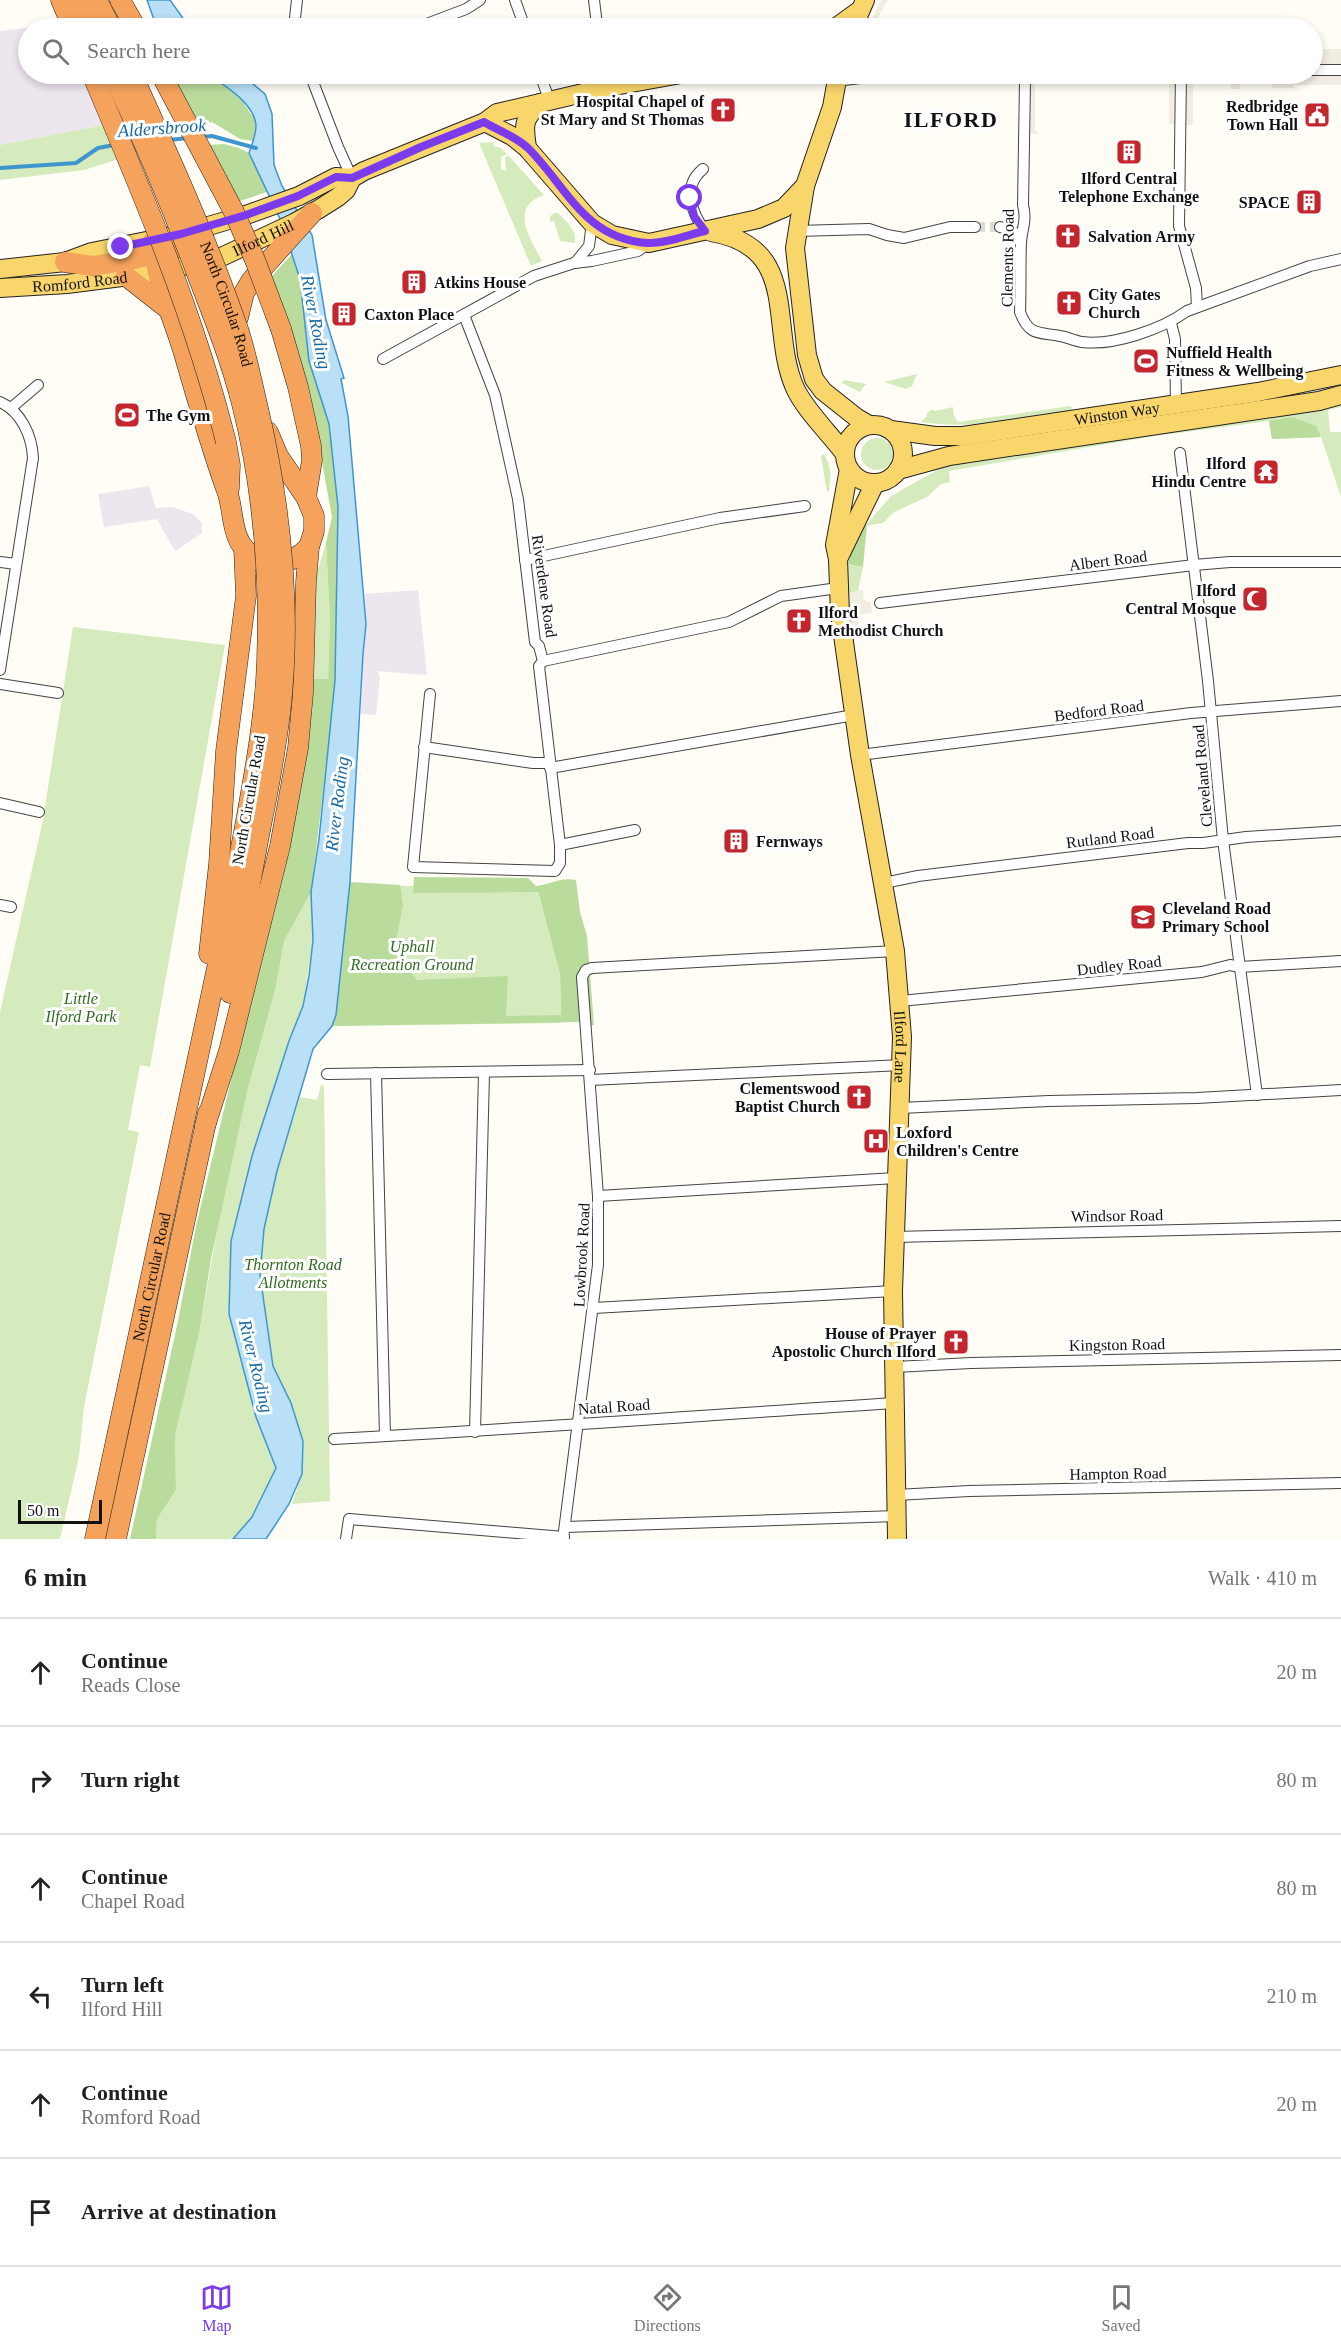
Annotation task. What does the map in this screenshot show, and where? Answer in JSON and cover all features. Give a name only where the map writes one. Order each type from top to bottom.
[{"type":"highway","points":[[61,0],[69,18]]},
{"type":"highway","points":[[78,0],[87,18]]},
{"type":"highway","points":[[97,0],[106,18]]},
{"type":"highway","points":[[120,0],[130,18]]},
{"type":"highway","points":[[96,84],[171,265],[213,389],[230,465],[229,497]]},
{"type":"highway","name":"North Circular Road","points":[[116,1539],[205,1126],[252,831],[267,662],[262,516],[253,455],[242,404],[226,350],[180,228],[117,84]]},
{"type":"highway","name":"North Circular Road","points":[[95,1539],[220,954],[252,831],[273,768],[284,651],[284,598],[277,500],[269,452],[238,331],[199,226],[136,84]]},
{"type":"highway","points":[[166,84],[234,212],[281,329],[307,427],[312,460],[306,497]]},
{"type":"highway","points":[[238,318],[244,293],[256,275],[312,213]]},
{"type":"highway","points":[[64,262],[93,266],[156,254],[195,241],[206,241],[211,246],[238,318],[269,438],[278,456],[306,497],[314,516],[305,596],[303,693],[298,748],[287,813],[229,1051],[205,1126]]},
{"type":"highway","points":[[156,254],[168,309],[244,548],[246,596],[226,751],[219,864],[196,1061]]},
{"type":"highway","points":[[126,276],[168,309]]},
{"type":"highway","points":[[244,548],[258,560],[272,564],[285,564],[309,547]]},
{"type":"main road","points":[[847,18],[862,5]]},
{"type":"main road","name":"Ilford Hill","points":[[156,254],[246,215],[298,196],[336,177],[352,178],[484,122],[497,114],[626,84]]},
{"type":"main road","points":[[705,231],[730,236],[757,251],[771,272],[777,293],[790,374],[796,390],[859,479],[875,483],[892,477],[902,460],[903,451],[898,436],[891,430],[869,425],[823,391],[814,379],[807,355],[795,263],[796,231],[805,186],[832,107],[833,84]]},
{"type":"main road","points":[[527,148],[525,121],[545,102]]},
{"type":"main road","points":[[484,122],[512,136],[527,148],[586,217],[612,235],[649,243],[758,219],[784,208],[805,186]]},
{"type":"main road","name":"Ilford Hill","points":[[217,259],[312,213],[346,190],[352,178]]},
{"type":"main road","name":"Romford Road","points":[[0,288],[58,285],[146,274],[156,254]]},
{"type":"main road","name":"Romford Road","points":[[0,269],[64,262]]},
{"type":"main road","name":"Winston Way","points":[[891,430],[935,436],[963,436],[1295,386],[1341,375]]},
{"type":"main road","name":"Winston Way","points":[[898,470],[949,456],[1319,401],[1341,395]]},
{"type":"main road","points":[[847,461],[850,438],[857,431],[869,425]]},
{"type":"main road","name":"Ilford Lane","points":[[847,461],[835,545],[838,559],[838,588],[854,715],[895,951],[900,1001],[902,1065],[892,1291],[897,1539]]},
{"type":"main road","name":"Ilford Lane","points":[[838,559],[875,483]]},
{"type":"street","points":[[295,18],[297,0]]},
{"type":"street","points":[[442,18],[480,0]]},
{"type":"street","points":[[515,0],[521,18]]},
{"type":"street","points":[[594,0],[596,18]]},
{"type":"street","points":[[1323,70],[1341,70]]},
{"type":"street","points":[[314,84],[352,178]]},
{"type":"street","points":[[542,84],[545,102]]},
{"type":"street","name":"Clements Road","points":[[1025,84],[1023,205],[1025,226],[1021,238],[1020,312],[1024,324],[1030,331],[1090,342],[1112,340],[1171,323],[1187,311],[1310,266],[1341,259]]},
{"type":"street","points":[[1181,84],[1179,226],[1196,288],[1197,307]]},
{"type":"street","points":[[703,169],[692,182],[690,198],[694,216],[705,231]]},
{"type":"street","points":[[574,263],[589,246],[586,217]]},
{"type":"street","points":[[796,231],[860,228],[904,238],[950,227],[975,226]]},
{"type":"street","points":[[1000,227],[1011,230],[1021,238]]},
{"type":"street","points":[[383,359],[534,276],[574,263],[638,251],[649,243]]},
{"type":"street","name":"Riverdene Road","points":[[424,747],[413,867],[538,872],[555,871],[560,866],[560,845],[539,666],[543,661],[539,646],[535,642],[518,499],[495,395],[464,315]]},
{"type":"street","points":[[1171,323],[1175,339],[1176,405]]},
{"type":"street","points":[[11,408],[38,385]]},
{"type":"street","points":[[0,402],[11,408],[29,435],[33,449],[32,469],[0,670]]},
{"type":"street","name":"Cleveland Road","points":[[1180,453],[1211,711],[1223,840],[1257,1095]]},
{"type":"street","points":[[525,560],[720,518],[805,506]]},
{"type":"street","points":[[0,562],[16,564]]},
{"type":"street","name":"Albert Road","points":[[880,603],[1194,565],[1230,562],[1341,562]]},
{"type":"street","points":[[543,661],[729,621],[781,596],[838,588]]},
{"type":"street","points":[[0,684],[58,693]]},
{"type":"street","points":[[430,694],[424,747],[550,766],[854,715]]},
{"type":"street","name":"Bedford Road","points":[[861,755],[1211,711],[1341,701]]},
{"type":"street","points":[[0,803],[39,812]]},
{"type":"street","points":[[560,845],[635,830]]},
{"type":"street","name":"Rutland Road","points":[[884,883],[918,876],[1223,840],[1341,831]]},
{"type":"street","name":"Lowbrook Road","points":[[564,1534],[598,1265],[598,1196],[582,977],[592,968],[895,951]]},
{"type":"street","name":"Dudley Road","points":[[900,1001],[1202,972],[1230,965],[1240,967],[1341,961]]},
{"type":"street","points":[[327,1074],[590,1075],[902,1065]]},
{"type":"street","points":[[376,1073],[385,1436]]},
{"type":"street","points":[[475,1432],[484,1073]]},
{"type":"street","points":[[900,1108],[1341,1090]]},
{"type":"street","points":[[598,1196],[896,1178]]},
{"type":"street","name":"Windsor Road","points":[[894,1237],[1341,1226]]},
{"type":"street","points":[[594,1308],[892,1291]]},
{"type":"street","name":"Kingston Road","points":[[895,1367],[1341,1354]]},
{"type":"street","name":"Natal Road","points":[[334,1439],[475,1432],[579,1423],[895,1403]]},
{"type":"street","name":"Hampton Road","points":[[896,1495],[969,1491],[1341,1483]]},
{"type":"street","points":[[346,1539],[349,1519],[564,1534],[897,1516]]},
{"type":"shaded area","points":[[881,0],[888,0],[878,18],[872,18]]},
{"type":"shaded area","points":[[18,29],[18,84],[86,84],[104,125],[0,145],[0,31]]},
{"type":"shaded area","points":[[1323,49],[1341,49],[1341,85],[1294,85],[1294,88],[1272,88],[1272,84],[1323,84]]},
{"type":"shaded area","points":[[1029,84],[1035,84],[1035,130],[1039,134],[1030,133]]},
{"type":"shaded area","points":[[1169,84],[1193,84],[1193,125],[1169,124]]},
{"type":"shaded area","points":[[1230,84],[1241,84],[1240,89],[1231,89]]},
{"type":"shaded area","points":[[149,486],[156,508],[172,507],[193,514],[202,523],[202,533],[175,551],[157,519],[104,527],[98,494]]},
{"type":"shaded area","points":[[418,590],[427,675],[378,671],[380,678],[376,715],[361,714],[366,624],[365,594]]},
{"type":"shaded area","points":[[863,591],[864,600],[871,603],[872,613],[858,615],[859,626],[847,626],[846,594]]},
{"type":"green space","points":[[174,84],[223,84],[243,102],[256,122],[253,141],[240,139],[212,122],[197,124]]},
{"type":"green space","points":[[104,125],[119,159],[84,170],[0,180],[0,145]]},
{"type":"green space","points":[[494,142],[494,146],[501,148],[507,154],[501,157],[501,170],[506,170],[505,158],[508,155],[544,195],[533,200],[527,207],[525,216],[528,234],[542,261],[531,266],[479,143]]},
{"type":"green space","points":[[224,144],[249,153],[267,192],[237,202],[209,145]]},
{"type":"green space","points":[[558,213],[571,226],[575,243],[560,241],[554,221],[550,222],[550,216]]},
{"type":"green space","points":[[292,254],[300,279],[309,361],[329,424],[338,507],[335,682],[311,892],[284,941],[276,987],[247,1092],[211,1259],[200,1329],[175,1436],[176,1490],[157,1519],[156,1539],[130,1539],[178,1321],[196,1226],[244,1026],[308,679],[328,679],[330,619],[326,543],[332,517],[316,429],[271,277]]},
{"type":"green space","points":[[917,374],[912,386],[906,389],[884,382]]},
{"type":"green space","points":[[844,380],[867,384],[860,392],[842,383]]},
{"type":"green space","points":[[1341,402],[1341,407],[1328,410],[1330,432],[1341,432],[1341,497],[1321,437],[1272,439],[1269,421],[1155,436],[949,471],[950,482],[941,484],[927,497],[894,512],[883,523],[865,526],[891,496],[946,465]]},
{"type":"green space","points":[[1071,406],[1072,411],[997,422],[960,425],[921,422],[933,409],[934,411],[953,407],[954,416],[958,422]]},
{"type":"green space","points":[[1292,417],[1316,426],[1321,437],[1272,439],[1269,421]]},
{"type":"green space","points":[[877,438],[888,443],[893,454],[888,465],[877,470],[866,465],[861,454],[866,443]]},
{"type":"green space","points":[[824,454],[830,472],[829,491],[827,492],[821,456]]},
{"type":"green space","points":[[867,525],[863,567],[848,564],[853,546]]},
{"type":"green space","points":[[326,543],[330,619],[328,679],[308,679],[316,576]]},
{"type":"green space","points":[[848,564],[863,567],[858,591],[846,594]]},
{"type":"green space","name":"Little Ilford Park","points":[[73,627],[225,645],[150,1067],[140,1065],[128,1130],[139,1132],[84,1407],[79,1457],[60,1539],[0,1539],[0,1012],[43,820]]},
{"type":"green space","points":[[414,877],[528,878],[536,886],[561,880],[576,880],[580,912],[587,936],[594,1025],[580,1027],[580,1022],[332,1026],[336,1015],[350,882],[400,885],[403,905],[394,951],[417,980],[508,976],[506,1016],[561,1015],[560,974],[538,892],[413,893]]},
{"type":"green space","name":"Uphall Recreation Ground","points":[[350,882],[406,886],[536,886],[560,974],[561,1023],[332,1026],[336,1015]]},
{"type":"green space","points":[[311,892],[313,940],[303,1006],[252,1156],[231,1241],[229,1314],[256,1417],[276,1468],[252,1517],[233,1539],[156,1539],[157,1519],[176,1490],[175,1436],[200,1329],[223,1196],[246,1096],[276,987],[284,941]]},
{"type":"green space","name":"Thornton Road Allotments","points":[[321,1085],[324,1086],[330,1501],[292,1504],[302,1474],[273,1366],[260,1275],[264,1229],[277,1171],[300,1097],[317,1100]]},
{"type":"water","points":[[147,0],[170,0],[183,18],[153,18]]},
{"type":"water","name":"River Roding","points":[[222,84],[253,84],[265,94],[272,114],[274,165],[282,186],[312,235],[326,320],[344,378],[341,379],[348,416],[366,624],[350,882],[336,1015],[332,1026],[313,1049],[277,1171],[264,1229],[260,1275],[273,1366],[291,1403],[303,1441],[302,1474],[289,1504],[266,1539],[233,1539],[252,1517],[276,1468],[256,1417],[229,1314],[231,1241],[252,1156],[289,1041],[303,1006],[309,976],[313,940],[311,892],[319,839],[335,680],[338,507],[329,424],[309,361],[300,279],[281,221],[249,153],[256,125],[254,117],[237,95]]},
{"type":"waterway","name":"Aldersbrook","points":[[202,137],[212,136],[256,148]]},
{"type":"waterway","name":"Aldersbrook","points":[[169,140],[188,138]]},
{"type":"waterway","name":"Aldersbrook","points":[[0,168],[76,163],[98,148],[114,145]]},
{"type":"tunnel","points":[[975,227],[1000,227]]},
{"type":"place","name":"Hospital Chapel of St Mary and St Thomas","points":[[723,110]]},
{"type":"place","name":"Redbridge Town Hall","points":[[1317,115]]},
{"type":"place","name":"Ilford Central Telephone Exchange","points":[[1129,152]]},
{"type":"place","name":"SPACE","points":[[1309,202]]},
{"type":"place","name":"Salvation Army","points":[[1068,236]]},
{"type":"place","name":"Atkins House","points":[[414,282]]},
{"type":"place","name":"City Gates Church","points":[[1069,303]]},
{"type":"place","name":"Caxton Place","points":[[344,314]]},
{"type":"place","name":"Nuffield Health Fitness & Wellbeing","points":[[1146,361]]},
{"type":"place","name":"The Gym","points":[[127,415]]},
{"type":"place","name":"Ilford Hindu Centre","points":[[1266,472]]},
{"type":"place","name":"Ilford Central Mosque","points":[[1255,599]]},
{"type":"place","name":"Ilford Methodist Church","points":[[799,621]]},
{"type":"place","name":"Fernways","points":[[736,841]]},
{"type":"place","name":"Cleveland Road Primary School","points":[[1143,917]]},
{"type":"place","name":"Clementswood Baptist Church","points":[[859,1097]]},
{"type":"place","name":"Loxford Children's Centre","points":[[876,1141]]},
{"type":"place","name":"House of Prayer Apostolic Church Ilford","points":[[956,1342]]},
{"type":"district","name":"ILFORD","points":[[951,119]]},
{"type":"route","points":[[121,247],[181,234],[246,215],[298,196],[336,177],[352,178],[484,122],[512,136],[527,148],[590,221],[612,235],[649,243],[705,231],[694,216],[690,198]]}]
